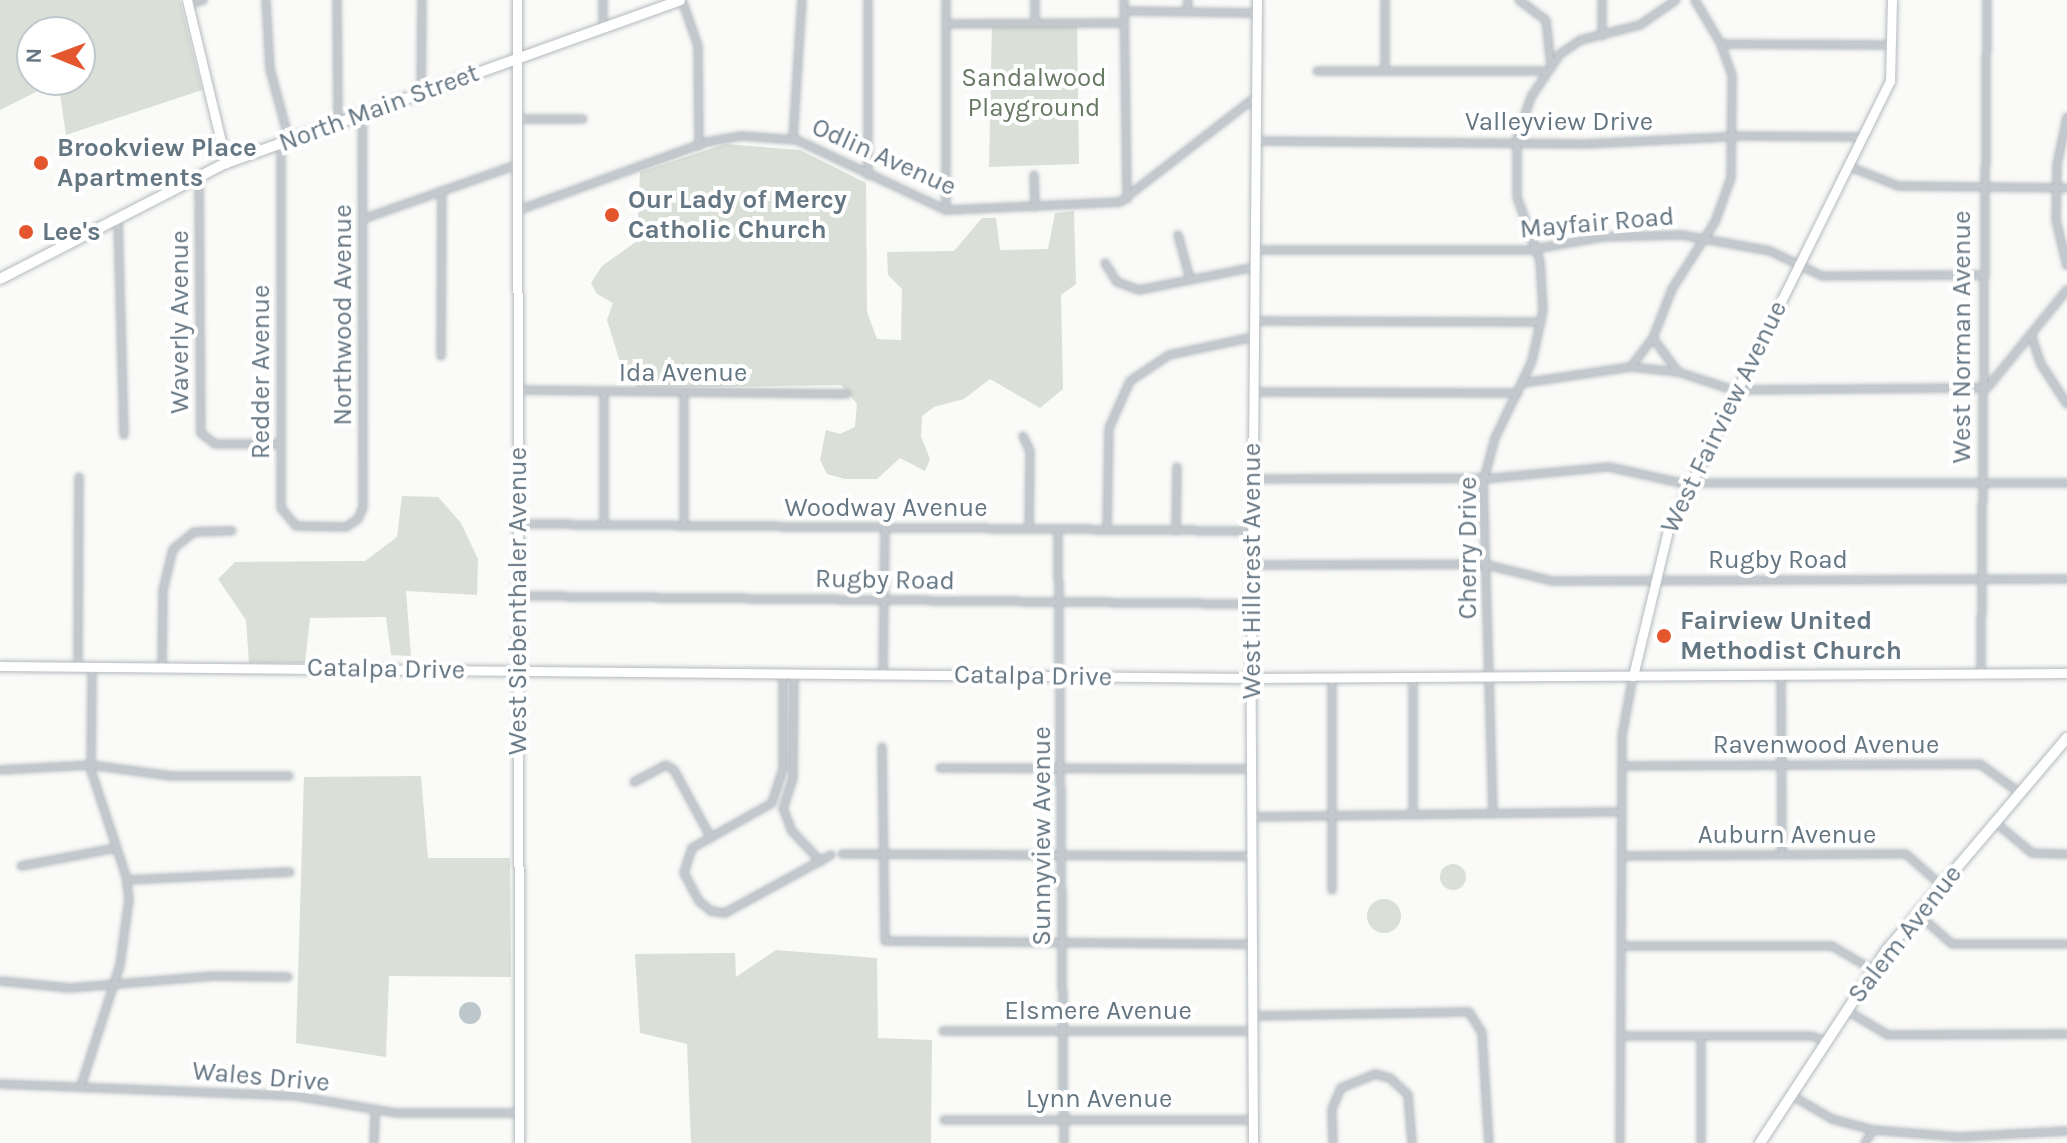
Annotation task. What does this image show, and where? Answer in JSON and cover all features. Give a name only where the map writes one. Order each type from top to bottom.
[{"type":"main road","name":"North Main Street","points":[[0,279],[199,174],[681,0]]},
{"type":"main road","name":"Salem Avenue","points":[[1760,1143],[1873,970],[2067,738]]},
{"type":"street","points":[[203,0],[188,2],[226,163]]},
{"type":"street","name":"Redder Avenue","points":[[266,0],[270,69],[285,142],[281,508],[289,522],[343,527],[361,516]]},
{"type":"street","points":[[337,0],[338,123]]},
{"type":"street","points":[[421,93],[422,0]]},
{"type":"street","name":"West Siebenthaler Avenue","points":[[517,0],[519,1143]]},
{"type":"street","points":[[603,0],[603,27]]},
{"type":"street","points":[[681,0],[698,46],[699,146]]},
{"type":"street","points":[[793,139],[802,0]]},
{"type":"street","points":[[868,0],[868,175]]},
{"type":"street","points":[[946,0],[946,210]]},
{"type":"street","points":[[1035,0],[1035,22]]},
{"type":"street","points":[[1124,0],[1127,199]]},
{"type":"street","points":[[1187,12],[1188,0]]},
{"type":"street","points":[[1257,0],[1264,0]]},
{"type":"street","name":"West Hillcrest Avenue","points":[[1253,1143],[1251,678],[1257,0]]},
{"type":"street","points":[[1385,0],[1385,71]]},
{"type":"street","points":[[1317,71],[1549,69],[1546,20],[1519,0]]},
{"type":"street","points":[[1602,0],[1602,36]]},
{"type":"street","name":"Cherry Drive","points":[[1493,814],[1483,564],[1485,477],[1495,438],[1523,383],[1541,322],[1538,249],[1517,197],[1517,143],[1531,97],[1549,69],[1575,43],[1640,25],[1676,0]]},
{"type":"street","points":[[1631,367],[1653,338],[1672,289],[1705,237],[1729,188],[1734,87],[1721,44],[1695,0]]},
{"type":"street","name":"West Fairview Avenue","points":[[1620,1143],[1623,726],[1654,580],[1664,538],[1890,81],[1892,0]]},
{"type":"street","name":"West Norman Avenue","points":[[1981,673],[1987,0]]},
{"type":"street","points":[[1124,11],[1257,13]]},
{"type":"street","points":[[946,24],[1122,23]]},
{"type":"street","points":[[1721,44],[1892,45]]},
{"type":"street","points":[[1127,199],[1240,105],[1256,97]]},
{"type":"street","name":"Northwood Avenue","points":[[361,516],[362,114]]},
{"type":"street","points":[[2067,117],[2056,188],[2057,228],[2067,266]]},
{"type":"street","points":[[519,119],[583,119]]},
{"type":"street","name":"Valleyview Drive","points":[[1256,141],[1517,143],[1733,136],[1863,137]]},
{"type":"street","name":"Odlin Avenue","points":[[519,210],[732,137],[793,139],[946,210],[1035,207],[1127,199]]},
{"type":"street","points":[[363,219],[519,164]]},
{"type":"street","points":[[1848,166],[1898,186],[2067,188]]},
{"type":"street","name":"Waverly Avenue","points":[[199,174],[201,433],[215,444],[281,444]]},
{"type":"street","points":[[1034,175],[1035,207]]},
{"type":"street","points":[[441,356],[442,191]]},
{"type":"street","points":[[118,216],[119,426],[124,435]]},
{"type":"street","name":"Mayfair Road","points":[[1255,250],[1538,249],[1637,234],[1705,237],[1761,249],[1825,276],[1983,275]]},
{"type":"street","points":[[1178,235],[1190,279]]},
{"type":"street","points":[[1105,263],[1113,278],[1134,290],[1255,267]]},
{"type":"street","points":[[1523,383],[1631,367],[1678,372],[1736,391],[1982,389],[1991,386],[2067,290]]},
{"type":"street","points":[[1254,321],[1541,322]]},
{"type":"street","points":[[2031,334],[2041,364],[2067,404]]},
{"type":"street","points":[[1107,530],[1109,428],[1130,381],[1169,355],[1254,337]]},
{"type":"street","points":[[1653,338],[1678,372]]},
{"type":"street","name":"Ida Avenue","points":[[519,390],[847,394]]},
{"type":"street","points":[[1254,392],[1518,393]]},
{"type":"street","points":[[604,393],[604,525]]},
{"type":"street","points":[[684,393],[684,526]]},
{"type":"street","points":[[1023,436],[1030,451],[1029,529]]},
{"type":"street","points":[[1176,531],[1177,467]]},
{"type":"street","points":[[1253,479],[1485,477],[1609,467],[1652,473],[1690,484],[2067,483]]},
{"type":"street","points":[[78,665],[79,477]]},
{"type":"street","name":"Woodway Avenue","points":[[519,524],[1252,531]]},
{"type":"street","points":[[883,675],[885,528]]},
{"type":"street","name":"Sunnyview Avenue","points":[[1058,529],[1064,1143]]},
{"type":"street","points":[[162,666],[163,590],[173,549],[194,532],[232,531]]},
{"type":"street","name":"Rugby Road","points":[[1252,565],[1483,564],[1544,581],[2067,579]]},
{"type":"street","name":"Rugby Road","points":[[519,596],[1252,604]]},
{"type":"street","name":"Catalpa Drive","points":[[0,666],[1251,678],[2067,673]]},
{"type":"street","points":[[81,1086],[115,985],[128,916],[127,880],[91,765],[92,666]]},
{"type":"street","points":[[783,674],[783,769],[772,803],[686,855],[684,873],[699,901],[716,912],[729,912],[831,855]]},
{"type":"street","points":[[794,674],[793,778],[783,808],[792,831],[821,862]]},
{"type":"street","points":[[1781,674],[1782,855]]},
{"type":"street","points":[[1332,677],[1332,890]]},
{"type":"street","points":[[1413,677],[1413,815]]},
{"type":"street","points":[[882,747],[884,940],[1252,944]]},
{"type":"street","name":"Ravenwood Avenue","points":[[1622,766],[1980,764],[2020,793]]},
{"type":"street","points":[[0,770],[91,765],[171,776],[289,776]]},
{"type":"street","points":[[634,782],[666,765],[674,770],[711,838]]},
{"type":"street","points":[[940,768],[1251,769]]},
{"type":"street","points":[[772,803],[783,808]]},
{"type":"street","points":[[1252,817],[1622,812]]},
{"type":"street","points":[[1996,823],[2032,853],[2067,854]]},
{"type":"street","points":[[21,866],[116,848]]},
{"type":"street","points":[[842,854],[1252,856]]},
{"type":"street","name":"Auburn Avenue","points":[[1622,856],[1906,854],[1941,885]]},
{"type":"street","points":[[127,880],[290,872]]},
{"type":"street","points":[[1917,914],[1952,944],[2067,944]]},
{"type":"street","points":[[1621,946],[1832,946],[1873,970]]},
{"type":"street","points":[[0,981],[70,988],[288,977]]},
{"type":"street","points":[[1846,1010],[1888,1035],[2067,1034]]},
{"type":"street","points":[[1253,1016],[1463,1011],[1477,1021],[1489,1143]]},
{"type":"street","name":"Elsmere Avenue","points":[[943,1031],[1253,1031]]},
{"type":"street","points":[[1621,1036],[1811,1036],[1826,1041]]},
{"type":"street","points":[[1701,1036],[1701,1143]]},
{"type":"street","points":[[1333,1143],[1337,1096],[1351,1080],[1375,1074],[1390,1078],[1408,1095],[1412,1143]]},
{"type":"street","name":"Wales Drive","points":[[0,1084],[296,1096],[375,1111],[519,1113]]},
{"type":"street","points":[[1791,1095],[1832,1119],[1873,1130],[1958,1140],[2067,1131]]},
{"type":"street","points":[[374,1143],[375,1111]]},
{"type":"street","name":"Lynn Avenue","points":[[944,1120],[1253,1120]]},
{"type":"street","points":[[1865,1143],[1873,1130]]},
{"type":"green space","points":[[0,0],[180,0],[202,90],[66,135],[60,96],[96,96],[96,16],[16,16],[16,96],[28,96],[0,110]]},
{"type":"green space","name":"Sandalwood Playground","points":[[1077,22],[1079,164],[989,167],[992,23]]},
{"type":"green space","points":[[725,144],[800,150],[866,183],[867,312],[877,339],[901,340],[902,289],[888,275],[887,252],[954,251],[982,218],[996,218],[1000,250],[1048,249],[1055,213],[1074,211],[1076,284],[1061,295],[1063,389],[1040,408],[990,379],[964,399],[934,407],[922,416],[921,437],[930,459],[925,471],[900,458],[877,479],[845,479],[827,474],[820,460],[826,430],[840,434],[855,427],[857,404],[841,385],[637,388],[621,365],[607,320],[613,303],[597,294],[591,283],[602,266],[637,241],[640,172]]},
{"type":"green space","points":[[402,496],[438,497],[461,523],[478,559],[477,595],[406,591],[411,656],[391,655],[386,617],[310,618],[305,663],[249,663],[246,620],[218,579],[235,562],[365,561],[397,537]]},
{"type":"green space","points":[[421,776],[428,858],[510,858],[511,977],[389,976],[386,1057],[296,1043],[304,777]]},
{"type":"green space","points":[[1453,864],[1462,868],[1466,877],[1462,886],[1453,890],[1444,886],[1440,877],[1444,868]]},
{"type":"green space","points":[[1384,899],[1396,904],[1401,916],[1396,928],[1384,933],[1372,928],[1367,916],[1372,904]]},
{"type":"green space","points":[[776,950],[877,958],[878,1038],[932,1040],[931,1143],[691,1143],[687,1044],[640,1033],[635,954],[735,953],[736,977]]},
{"type":"shaded area","points":[[470,1002],[481,1013],[470,1024],[459,1013]]},
{"type":"place","name":"Brookview Place Apartments","points":[[41,163]]},
{"type":"place","name":"Our Lady of Mercy Catholic Church","points":[[612,215]]},
{"type":"place","name":"Lee's","points":[[26,232]]},
{"type":"place","name":"Fairview United Methodist Church","points":[[1664,636]]}]
